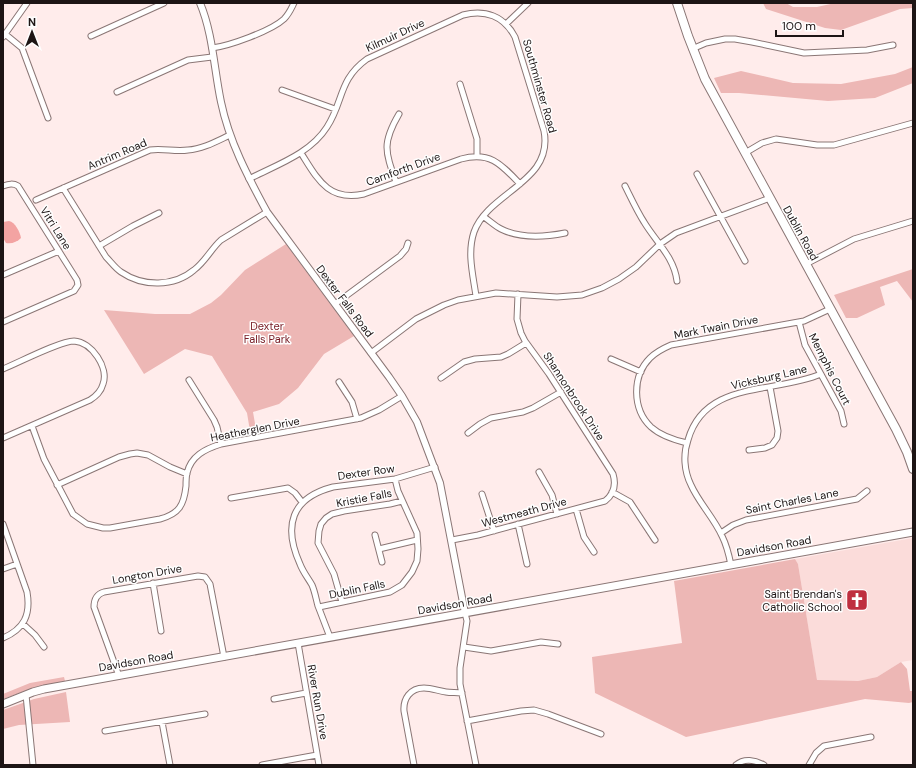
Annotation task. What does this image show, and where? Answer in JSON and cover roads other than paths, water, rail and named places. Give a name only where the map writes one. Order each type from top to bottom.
[{"type":"main road","name":"Dublin Road","points":[[677,3],[692,49],[705,79],[896,429],[913,469]]},
{"type":"main road","name":"Davidson Road","points":[[3,704],[44,689],[913,532]]},
{"type":"street","points":[[27,3],[4,35],[22,48],[48,118]]},
{"type":"street","points":[[91,36],[164,3]]},
{"type":"street","name":"Dexter Falls Road","points":[[200,3],[208,26],[221,104],[230,135],[249,179],[267,212],[402,396],[417,422],[435,467],[445,503],[465,613]]},
{"type":"street","points":[[212,48],[233,44],[278,23],[288,14],[294,3]]},
{"type":"street","points":[[506,24],[528,3]]},
{"type":"street","name":"Kilmuir Drive","points":[[249,179],[301,152],[309,147],[323,133],[328,126],[349,75],[357,66],[372,56],[460,16],[468,14],[479,12],[490,14],[506,24]]},
{"type":"street","name":"Southminster Road","points":[[476,296],[470,260],[471,244],[475,230],[484,217],[531,174],[544,154],[544,131],[515,37],[506,24]]},
{"type":"street","points":[[692,49],[706,43],[725,39],[746,41],[804,53],[867,50],[893,45]]},
{"type":"street","points":[[117,92],[188,60],[212,57]]},
{"type":"street","points":[[460,84],[477,140],[477,156]]},
{"type":"street","points":[[282,90],[335,109]]},
{"type":"street","points":[[396,182],[387,157],[386,146],[389,133],[399,114]]},
{"type":"street","points":[[745,152],[762,143],[776,139],[818,145],[834,145],[913,123]]},
{"type":"street","name":"Antrim Road","points":[[36,200],[150,150],[163,148],[183,151],[195,149],[230,135]]},
{"type":"street","name":"Carnforth Drive","points":[[301,152],[317,179],[323,185],[337,194],[347,196],[359,195],[461,159],[477,156],[498,162],[520,184]]},
{"type":"street","points":[[697,174],[745,262]]},
{"type":"street","name":"Vitri Lane","points":[[3,186],[10,184],[18,186],[77,280],[78,285],[74,291],[3,322]]},
{"type":"street","points":[[625,186],[643,221],[674,266],[677,281]]},
{"type":"street","points":[[64,188],[99,246],[113,265],[129,277],[146,282],[168,282],[180,279],[194,270],[221,240],[267,212]]},
{"type":"street","points":[[371,353],[416,319],[444,305],[476,296],[496,293],[556,298],[582,295],[602,288],[619,279],[636,267],[660,244],[676,233],[770,198]]},
{"type":"street","points":[[99,246],[159,213]]},
{"type":"street","points":[[484,217],[500,228],[525,236],[552,236],[566,232]]},
{"type":"street","points":[[806,264],[854,239],[913,221]]},
{"type":"street","points":[[335,304],[400,256],[406,249],[408,243]]},
{"type":"street","points":[[3,274],[59,251]]},
{"type":"street","name":"Shannonbrook Drive","points":[[518,294],[517,319],[521,333],[526,343],[560,392],[613,474],[615,482],[612,492]]},
{"type":"street","name":"Mark Twain Drive","points":[[687,443],[674,440],[660,434],[644,419],[636,393],[637,382],[650,357],[671,345],[799,322],[810,319],[830,309]]},
{"type":"street","name":"Memphis Court","points":[[799,322],[805,344],[841,411],[844,424]]},
{"type":"street","points":[[3,370],[69,342],[80,342],[86,344],[101,363],[105,377],[100,391],[90,400],[3,438]]},
{"type":"street","points":[[441,378],[464,362],[475,359],[501,357],[526,343]]},
{"type":"street","points":[[612,359],[641,372]]},
{"type":"street","name":"Vicksburg Lane","points":[[731,565],[728,550],[721,533],[696,494],[687,476],[685,456],[687,443],[692,428],[701,414],[716,402],[727,396],[800,382],[821,374]]},
{"type":"street","points":[[189,380],[214,420],[221,444]]},
{"type":"street","points":[[339,382],[352,402],[357,419]]},
{"type":"street","points":[[749,450],[765,448],[772,445],[777,438],[778,431],[770,387]]},
{"type":"street","points":[[468,433],[491,418],[523,412],[533,408],[560,392]]},
{"type":"street","name":"Heatherglen Drive","points":[[57,485],[73,514],[80,520],[95,527],[120,527],[167,518],[182,505],[185,495],[187,474],[193,461],[200,453],[208,448],[221,444],[357,419],[379,410],[402,396]]},
{"type":"street","points":[[32,426],[44,459],[57,485],[118,457],[137,453],[148,456],[170,468],[187,474]]},
{"type":"street","name":"Dexter Row","points":[[302,502],[315,493],[333,487],[395,479],[435,467]]},
{"type":"street","points":[[540,472],[552,495],[557,514]]},
{"type":"street","name":"Dublin Falls","points":[[319,607],[390,592],[402,585],[412,572],[417,561],[417,533],[402,501],[395,479]]},
{"type":"street","points":[[230,498],[288,488],[295,493],[302,502],[293,519],[291,536],[300,566],[312,586],[330,637]]},
{"type":"street","name":"Saint Charles Lane","points":[[721,533],[733,525],[746,520],[858,499],[867,491]]},
{"type":"street","points":[[612,492],[630,502],[655,540]]},
{"type":"street","name":"Westmeath Drive","points":[[452,540],[494,531],[600,502],[608,498],[612,492]]},
{"type":"street","points":[[482,494],[494,531]]},
{"type":"street","name":"Kristie Falls","points":[[342,602],[334,574],[318,543],[318,531],[321,524],[332,514],[402,501]]},
{"type":"street","points":[[576,509],[584,537],[594,552]]},
{"type":"street","points":[[3,524],[28,600],[27,614],[23,624],[3,638]]},
{"type":"street","points":[[518,524],[527,564]]},
{"type":"street","points":[[376,535],[382,562]]},
{"type":"street","points":[[379,549],[417,540]]},
{"type":"street","points":[[3,569],[17,564]]},
{"type":"street","name":"Longton Drive","points":[[119,676],[94,606],[94,602],[100,593],[202,576],[207,579],[210,584],[224,656]]},
{"type":"street","points":[[153,583],[162,631]]},
{"type":"street","points":[[465,613],[467,621],[460,676],[476,765]]},
{"type":"street","points":[[23,624],[36,635],[44,647]]},
{"type":"street","points":[[464,647],[491,651],[541,642],[558,644]]},
{"type":"street","name":"River Run Drive","points":[[298,643],[319,765]]},
{"type":"street","points":[[414,765],[404,711],[404,703],[407,696],[417,689],[424,688],[462,693]]},
{"type":"street","points":[[274,699],[306,693]]},
{"type":"street","points":[[26,695],[33,765]]},
{"type":"street","points":[[467,721],[534,710],[601,734]]},
{"type":"street","points":[[105,731],[205,714]]},
{"type":"street","points":[[162,722],[170,765]]},
{"type":"street","points":[[809,765],[816,752],[824,746],[871,737]]},
{"type":"street","points":[[262,765],[317,755]]},
{"type":"street","points":[[736,765],[749,760],[764,765]]},
{"type":"place","name":"Saint Brendan's Catholic School","points":[[857,600]]},
{"type":"park label","name":"Dexter Falls Park","points":[[267,332]]}]
